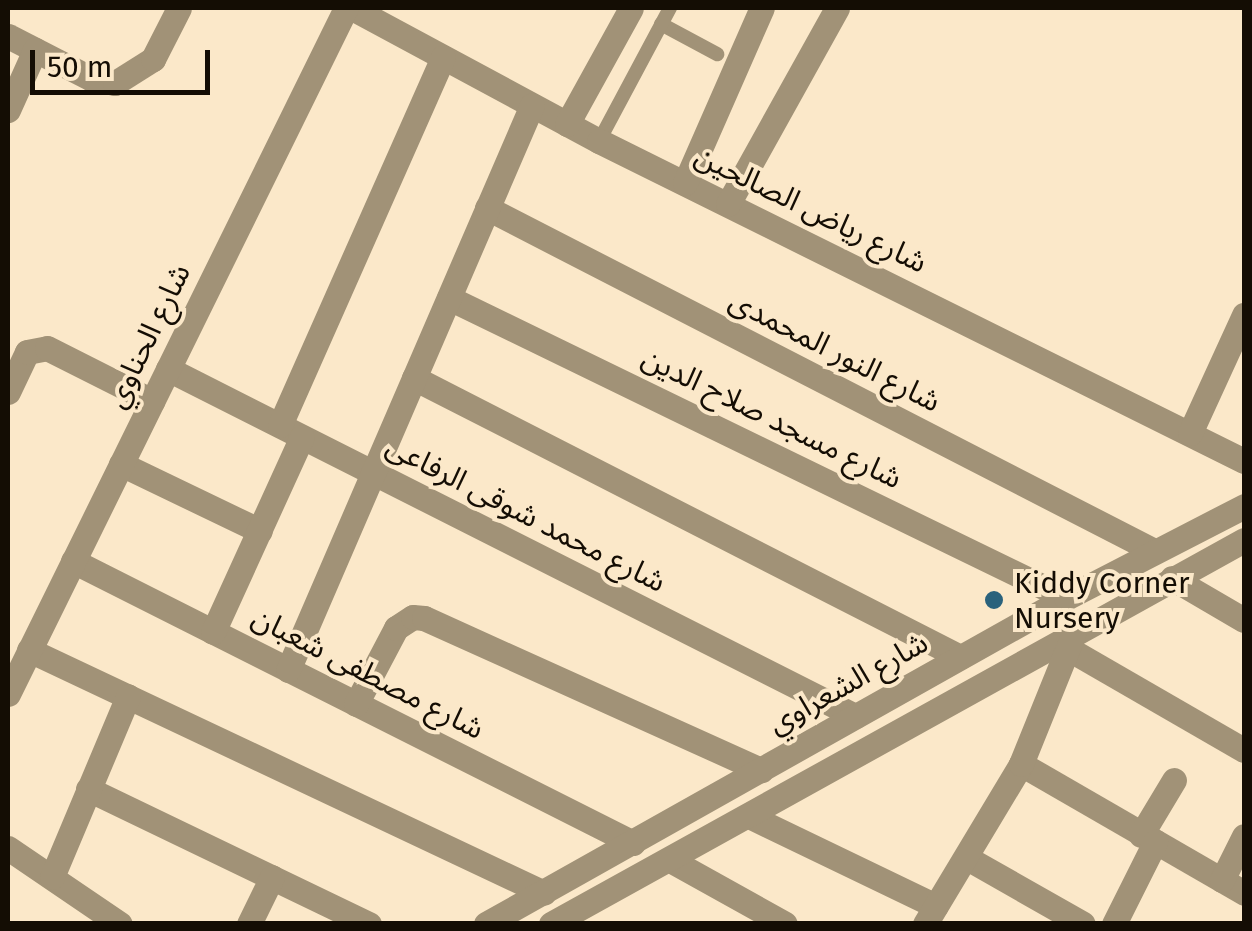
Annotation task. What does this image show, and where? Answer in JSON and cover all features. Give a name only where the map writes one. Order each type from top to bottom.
[{"type":"street","points":[[8,36],[92,79],[115,84],[152,59],[179,8]]},
{"type":"street","name":"شارع رياض الصالحين","points":[[349,8],[599,141],[1244,461]]},
{"type":"street","name":"شارع الحناوي","points":[[8,694],[349,8]]},
{"type":"street","points":[[686,183],[762,8]]},
{"type":"street","points":[[728,204],[837,8]]},
{"type":"street","points":[[567,124],[621,11]]},
{"type":"street","points":[[8,110],[35,50]]},
{"type":"street","points":[[212,632],[260,531],[291,431],[443,57]]},
{"type":"street","points":[[288,670],[532,105]]},
{"type":"street","name":"شارع النور المحمدى","points":[[487,208],[1154,551]]},
{"type":"street","name":"شارع مسجد صلاح الدين","points":[[449,298],[1066,598]]},
{"type":"street","points":[[1190,433],[1244,316]]},
{"type":"street","points":[[8,392],[28,352],[47,348],[152,401]]},
{"type":"street","name":"شارع محمد شوقى الرفاعى","points":[[168,369],[855,716]]},
{"type":"street","points":[[414,378],[960,657]]},
{"type":"street","points":[[121,464],[260,531]]},
{"type":"street","name":"شارع الشعراوي","points":[[486,924],[1066,598],[1244,506]]},
{"type":"street","points":[[551,924],[751,818],[1244,540]]},
{"type":"street","name":"شارع مصطفى شعبان","points":[[73,562],[633,843]]},
{"type":"street","points":[[1172,578],[1244,620]]},
{"type":"street","points":[[356,704],[396,628],[413,617],[424,618],[761,770]]},
{"type":"street","points":[[1070,641],[1244,750]]},
{"type":"street","points":[[751,818],[931,914],[1020,764],[1070,641]]},
{"type":"street","points":[[29,650],[544,892]]},
{"type":"street","points":[[52,876],[128,696]]},
{"type":"street","points":[[1020,764],[1244,893]]},
{"type":"street","points":[[1114,924],[1174,780]]},
{"type":"street","points":[[88,789],[370,924]]},
{"type":"street","points":[[1222,880],[1244,836]]},
{"type":"street","points":[[8,848],[120,924]]},
{"type":"street","points":[[966,858],[1067,920]]},
{"type":"street","points":[[672,861],[785,924]]},
{"type":"street","points":[[249,924],[272,877]]},
{"type":"street","points":[[580,908],[604,924]]},
{"type":"lane","points":[[599,141],[670,8]]},
{"type":"lane","points":[[661,24],[717,54]]},
{"type":"place","name":"Kiddy Corner Nursery","points":[[994,600]]}]
